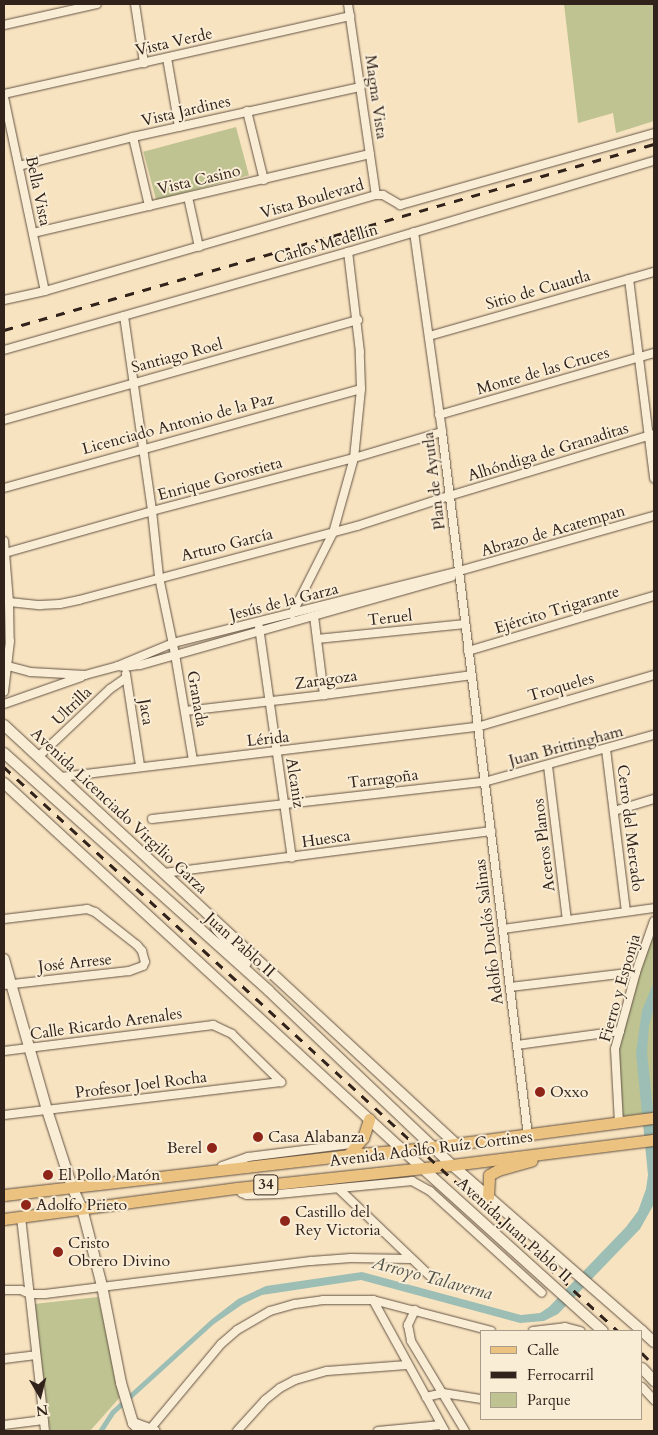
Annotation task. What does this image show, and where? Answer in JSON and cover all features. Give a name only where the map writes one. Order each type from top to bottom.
[{"type":"main road","name":"Avenida Licenciado Virgilio Garza","points":[[4,725],[456,1144]]},
{"type":"main road","name":"Juan Pablo II","points":[[4,753],[269,991],[452,1165]]},
{"type":"main road","points":[[4,783],[404,1151]]},
{"type":"main road","points":[[189,896],[269,991]]},
{"type":"main road","points":[[4,959],[7,984],[72,1187],[82,1208],[102,1286],[121,1383],[136,1427],[151,1430]]},
{"type":"main road","points":[[360,1054],[363,1080]]},
{"type":"main road","name":"Avenida Adolfo Ruíz Cortines","points":[[4,1195],[211,1170],[348,1155],[404,1151],[654,1118]]},
{"type":"main road","points":[[348,1155],[358,1146],[369,1119]]},
{"type":"main road","name":"Avenida Adolfo Ruíz Cortines","points":[[4,1219],[237,1188],[452,1165],[573,1148],[654,1140]]},
{"type":"main road","points":[[488,1197],[489,1175],[498,1170],[573,1148]]},
{"type":"main road","name":"Avenida Juan Pablo II","points":[[404,1151],[602,1330]]},
{"type":"main road","name":"Avenida Juan Pablo II","points":[[452,1165],[641,1330]]},
{"type":"main road","name":"Avenida Juan Pablo II","points":[[643,1332],[654,1342]]},
{"type":"main road","points":[[643,1369],[654,1380]]},
{"type":"street","points":[[4,25],[96,4]]},
{"type":"street","points":[[135,4],[144,63]]},
{"type":"street","name":"Magna Vista","points":[[348,4],[376,195]]},
{"type":"street","name":"Vista Verde","points":[[4,96],[350,16]]},
{"type":"street","points":[[167,58],[179,127]]},
{"type":"street","name":"Vista Jardines","points":[[19,166],[133,137],[361,87]]},
{"type":"street","name":"Bella Vista","points":[[4,96],[45,291]]},
{"type":"street","points":[[247,111],[264,180]]},
{"type":"street","name":"Vista Boulevard","points":[[4,300],[45,291],[376,195],[383,195],[400,206],[654,133]]},
{"type":"street","points":[[133,137],[149,206]]},
{"type":"street","name":"Vista Casino","points":[[34,233],[370,154]]},
{"type":"street","name":"Carlos Medellín","points":[[4,350],[348,252],[654,161]]},
{"type":"street","points":[[188,197],[199,247]]},
{"type":"street","name":"Plan de Ayutla","points":[[414,232],[440,415],[477,727]]},
{"type":"street","points":[[292,614],[333,532],[354,458],[361,389],[358,320],[348,252]]},
{"type":"street","name":"Sitio de Cuautla","points":[[429,336],[654,272]]},
{"type":"street","points":[[629,279],[639,358],[652,435],[654,478]]},
{"type":"street","name":"Granada","points":[[124,316],[152,511],[159,577],[175,654],[193,760]]},
{"type":"street","name":"Santiago Roel","points":[[4,420],[133,382],[358,320]]},
{"type":"street","name":"Monte de las Cruces","points":[[440,415],[654,353]]},
{"type":"street","name":"Licenciado Antonio de la Paz","points":[[4,488],[361,389]]},
{"type":"street","name":"Enrique Gorostieta","points":[[5,553],[152,511],[354,458],[442,432]]},
{"type":"street","name":"Alhóndiga de Granaditas","points":[[449,496],[652,435]]},
{"type":"street","name":"Arturo García","points":[[9,602],[40,605],[60,604],[333,532],[449,496]]},
{"type":"street","name":"Abrazo de Acatempan","points":[[459,573],[654,516]]},
{"type":"street","points":[[4,541],[10,642],[5,666],[4,692]]},
{"type":"street","name":"Jesús de la Garza","points":[[5,666],[30,672],[85,675],[175,654],[259,627],[292,614],[459,573]]},
{"type":"street","name":"Jesús de la Garza","points":[[122,665],[172,643],[314,616],[459,573]]},
{"type":"street","name":"Ejército Trigarante","points":[[468,651],[654,596]]},
{"type":"street","points":[[314,616],[324,695]]},
{"type":"street","name":"Teruel","points":[[317,639],[465,624]]},
{"type":"street","name":"Alcaniz","points":[[259,627],[292,858]]},
{"type":"street","name":"Jaca","points":[[122,665],[126,678],[140,766]]},
{"type":"street","points":[[4,704],[85,675]]},
{"type":"street","name":"Zaragoza","points":[[185,711],[269,702],[471,675]]},
{"type":"street","name":"Troqueles","points":[[477,727],[654,675]]},
{"type":"street","name":"Ultrilla","points":[[38,757],[110,689],[126,678]]},
{"type":"street","name":"Lérida","points":[[61,777],[477,727]]},
{"type":"street","name":"Adolfo Duclós Salinas","points":[[477,727],[528,1135]]},
{"type":"street","name":"Juan Brittingham","points":[[484,782],[548,766],[654,735]]},
{"type":"street","name":"Cerro del Mercado","points":[[606,749],[626,911]]},
{"type":"street","name":"Aceros Planos","points":[[548,766],[567,920]]},
{"type":"street","name":"Tarragoña","points":[[152,819],[484,782]]},
{"type":"street","points":[[614,811],[654,799]]},
{"type":"street","name":"Huesca","points":[[164,873],[491,831]]},
{"type":"street","points":[[503,929],[654,908]]},
{"type":"street","name":"José Arrese","points":[[4,920],[87,909],[95,912],[136,945],[142,951],[145,962],[143,966],[130,971],[7,984]]},
{"type":"street","name":"Fierro y Esponja","points":[[619,1122],[614,1062],[636,972],[654,921]]},
{"type":"street","points":[[510,988],[636,972]]},
{"type":"street","name":"Calle Ricardo Arenales","points":[[4,1051],[213,1025],[232,1034],[281,1082]]},
{"type":"street","points":[[517,1045],[620,1032]]},
{"type":"street","name":"Profesor Joel Rocha","points":[[4,1115],[281,1082]]},
{"type":"street","points":[[211,1170],[248,1157],[351,1144],[358,1146]]},
{"type":"street","points":[[237,1188],[242,1194],[259,1195],[339,1189],[412,1180],[421,1185],[542,1293]]},
{"type":"street","points":[[339,1189],[431,1277]]},
{"type":"street","points":[[21,1217],[45,1431]]},
{"type":"street","points":[[4,1290],[21,1290],[30,1294],[311,1261],[351,1258],[410,1258]]},
{"type":"street","points":[[151,1430],[222,1344],[252,1320],[295,1304],[347,1299],[373,1300],[487,1330]]},
{"type":"street","points":[[373,1300],[443,1428],[378,1431]]},
{"type":"street","points":[[415,1310],[408,1325],[411,1341],[465,1431]]},
{"type":"street","points":[[540,1330],[566,1326],[577,1330]]},
{"type":"street","points":[[4,1359],[36,1355]]},
{"type":"street","points":[[237,1431],[265,1400],[280,1388],[295,1380],[327,1371],[407,1364]]},
{"type":"street","points":[[643,1389],[654,1400]]},
{"type":"street","points":[[426,1398],[443,1393],[480,1400]]},
{"type":"street","points":[[4,1425],[44,1420]]},
{"type":"green space","points":[[564,4],[654,4],[654,121],[616,133],[613,113],[578,123]]},
{"type":"green space","points":[[236,127],[249,175],[156,200],[143,152]]},
{"type":"green space","points":[[654,931],[654,1112],[621,1117],[617,1048],[638,973]]},
{"type":"green space","points":[[98,1297],[121,1396],[90,1431],[50,1431],[34,1304]]},
{"type":"water","points":[[654,982],[654,1008],[649,1025],[647,1052],[654,1119],[654,1204],[640,1229],[558,1314],[544,1321],[520,1323],[361,1280],[262,1295],[243,1304],[214,1324],[115,1414],[104,1431],[98,1431],[111,1411],[212,1319],[238,1299],[266,1286],[362,1272],[521,1315],[540,1313],[549,1307],[626,1227],[638,1211],[646,1189],[648,1175],[636,1053],[642,1010]]},
{"type":"railway","points":[[4,330],[654,144]]},
{"type":"railway","points":[[4,767],[617,1330]]},
{"type":"railway","points":[[643,1354],[654,1365]]},
{"type":"place","name":"Oxxo","points":[[540,1092]]},
{"type":"place","name":"Casa Alabanza","points":[[258,1137]]},
{"type":"place","name":"Berel","points":[[212,1148]]},
{"type":"place","name":"El Pollo Matón","points":[[48,1175]]},
{"type":"place","name":"Adolfo Prieto","points":[[26,1205]]},
{"type":"place","name":"Castillo del Rey Victoria","points":[[285,1221]]},
{"type":"place","name":"Cristo Obrero Divino","points":[[58,1252]]},
{"type":"water label","name":"Arroyo Talaverna","points":[[432,1279]]}]
